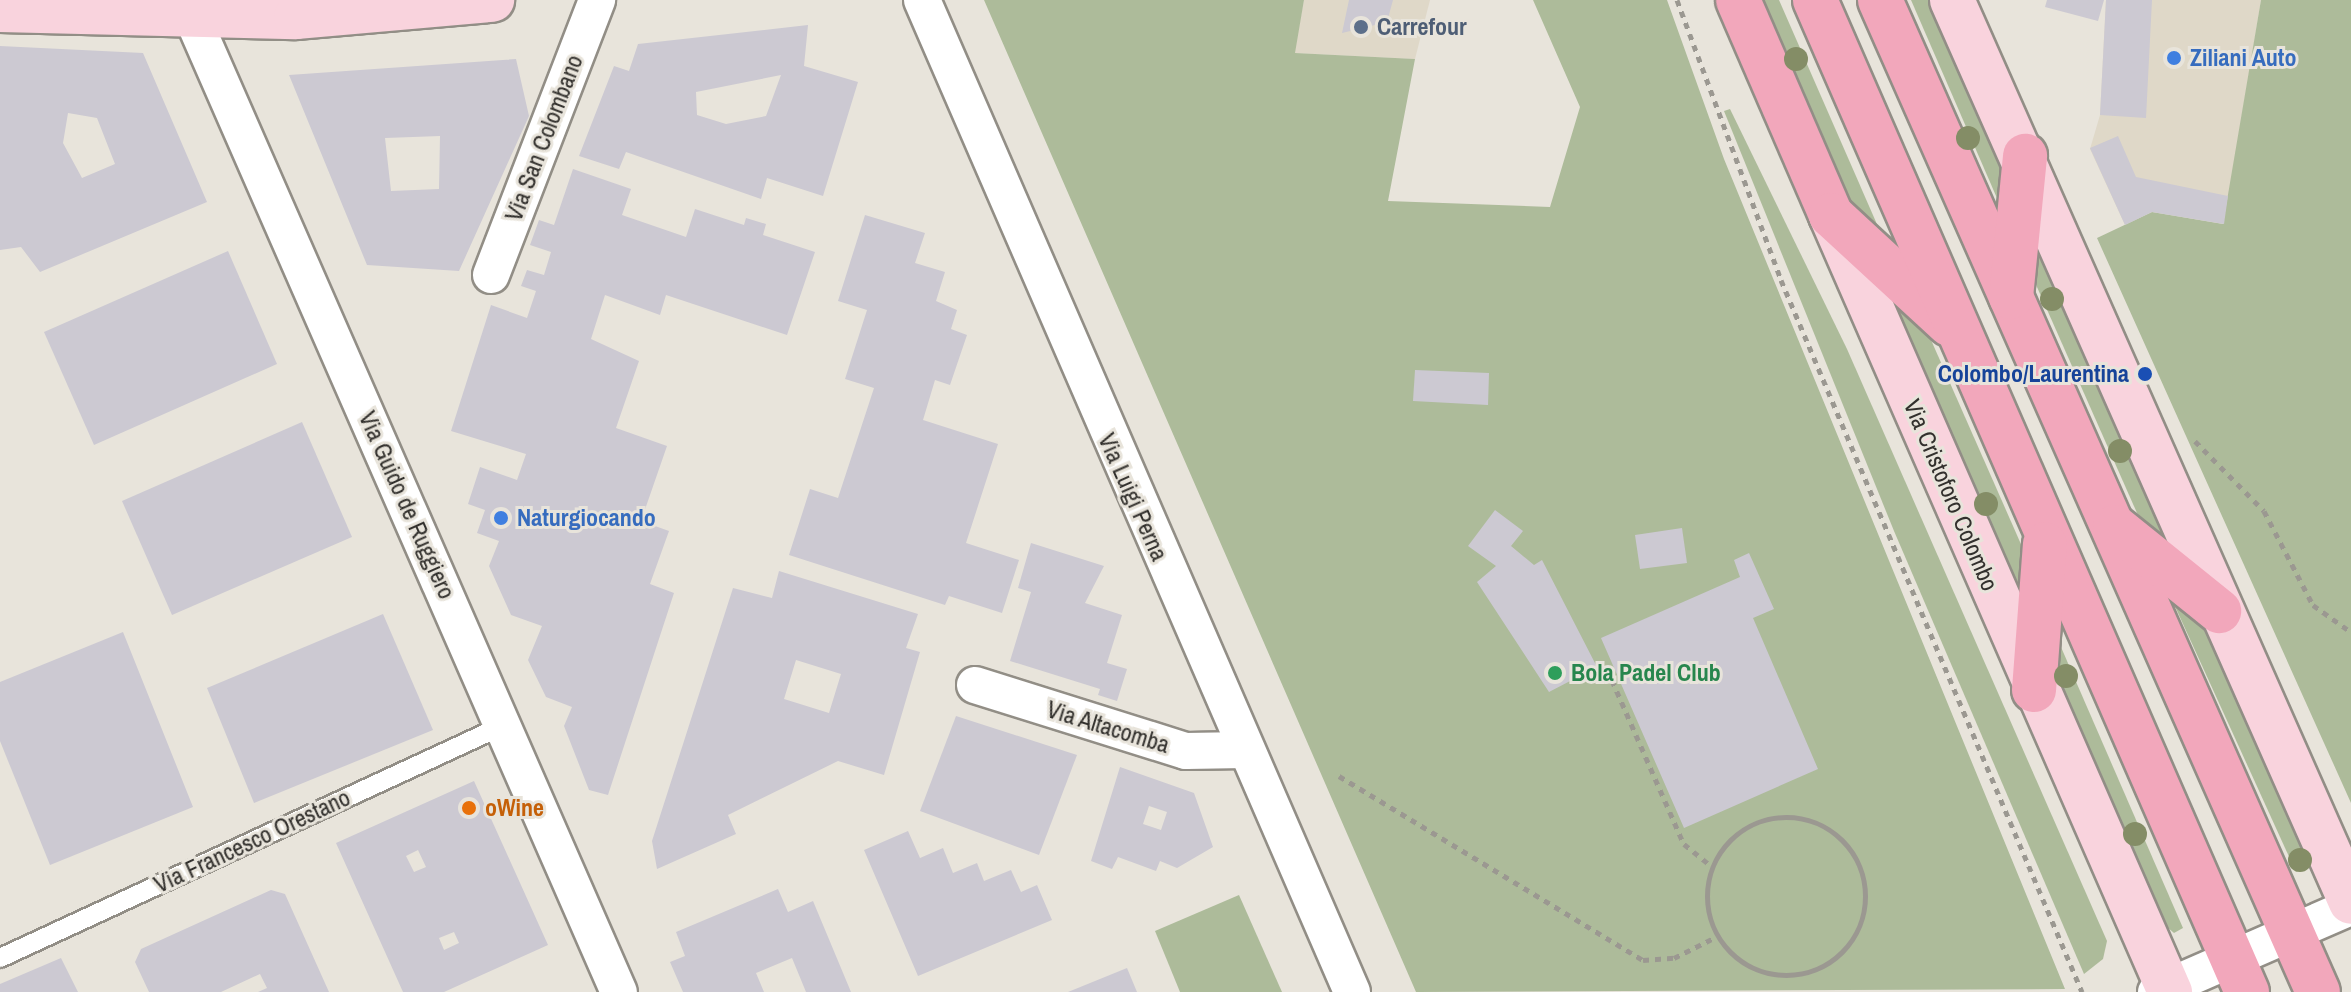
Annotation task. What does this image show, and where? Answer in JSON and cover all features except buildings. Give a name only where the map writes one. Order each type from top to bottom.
[{"type":"main road","points":[[0,10],[193,19],[492,0]]},
{"type":"main road","name":"Via Cristoforo Colombo","points":[[1738,0],[2165,990]]},
{"type":"main road","points":[[1815,0],[2240,976]]},
{"type":"main road","points":[[1880,0],[2318,992]]},
{"type":"main road","name":"Via Cristoforo Colombo","points":[[1952,0],[2152,443],[2219,611],[2351,904]]},
{"type":"main road","points":[[2011,299],[2025,156]]},
{"type":"main road","points":[[1831,215],[1959,334]]},
{"type":"main road","points":[[2109,522],[2219,611]]},
{"type":"main road","points":[[2034,690],[2046,530]]},
{"type":"street","name":"Via San Colombano","points":[[491,275],[597,0]]},
{"type":"street","name":"Via Luigi Perna","points":[[922,0],[1352,992]]},
{"type":"street","name":"Via Guido de Ruggiero","points":[[193,19],[619,992]]},
{"type":"street","name":"Via Altacomba","points":[[975,685],[1186,751],[1245,750]]},
{"type":"street","name":"Via Cristoforo Colombo","points":[[2165,990],[2240,976],[2292,934],[2351,904]]},
{"type":"lane","name":"Via Francesco Orestano","points":[[0,958],[504,725]]},
{"type":"path","points":[[1677,0],[1781,280],[2082,992]]},
{"type":"path","points":[[2152,443],[2193,439],[2264,511],[2313,605],[2351,632]]},
{"type":"path","points":[[1607,669],[1684,844],[1712,867]]},
{"type":"path","points":[[1339,776],[1643,960],[1674,958],[1718,936]]},
{"type":"path","points":[[1794,816],[1848,846],[1865,883],[1855,934],[1818,969],[1777,975],[1757,970],[1718,936],[1707,908],[1712,867],[1753,823],[1794,816]]},
{"type":"shaded area","name":"Carrefour","points":[[1304,0],[1430,0],[1415,59],[1294,53]]},
{"type":"shaded area","points":[[2106,0],[2261,0],[2224,224],[2152,212],[2125,225],[2090,149],[2100,115]]},
{"type":"green space","name":"Bola Padel Club","points":[[984,0],[1304,0],[1295,53],[1415,59],[1388,201],[1550,207],[1580,107],[1533,0],[1667,0],[1724,159],[2065,989],[1416,992]]},
{"type":"green space","points":[[1760,0],[1779,0],[1890,254],[1852,212]]},
{"type":"green space","points":[[1911,0],[1930,0],[2003,163],[2003,212]]},
{"type":"green space","points":[[2261,0],[2351,0],[2351,803],[2097,238],[2152,212],[2223,224]]},
{"type":"green space","points":[[1730,109],[1847,349],[2107,941],[2103,959],[2084,974],[1894,531],[1724,111]]},
{"type":"green space","points":[[2031,235],[2177,555],[2137,513],[2037,287]]},
{"type":"green space","points":[[1880,279],[1924,324],[2024,551],[2027,612]]},
{"type":"green space","points":[[2168,591],[2207,627],[2310,866],[2296,872]]},
{"type":"green space","points":[[2054,631],[2183,928],[2174,933],[2160,921],[2062,692]]},
{"type":"green space","points":[[1239,895],[1282,992],[1180,992],[1155,931]]},
{"type":"place","name":"Carrefour","points":[[1361,27]]},
{"type":"place","name":"Ziliani Auto","points":[[2174,58]]},
{"type":"place","name":"Colombo/Laurentina","points":[[2145,374]]},
{"type":"place","name":"Naturgiocando","points":[[501,518]]},
{"type":"place","name":"Bola Padel Club","points":[[1555,673]]},
{"type":"place","name":"oWine","points":[[469,808]]}]
